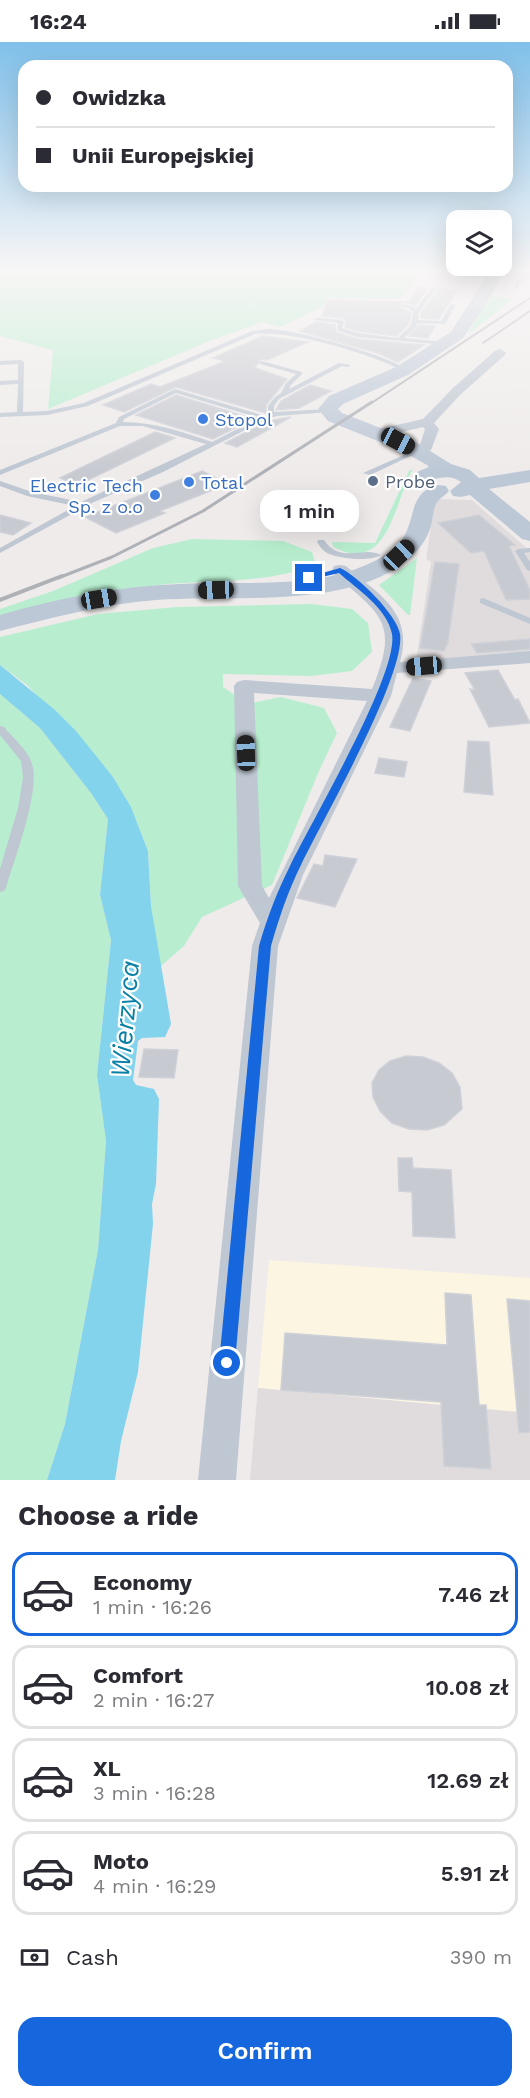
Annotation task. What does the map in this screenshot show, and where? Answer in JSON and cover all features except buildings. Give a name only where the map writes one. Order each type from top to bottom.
[{"type":"street","points":[[454,336],[405,370],[336,400],[329,405],[328,411],[334,417],[380,433],[417,451],[435,480],[473,488],[530,476]]},
{"type":"street","points":[[380,433],[427,423],[457,391],[500,353]]},
{"type":"street","points":[[417,451],[426,447],[430,438],[432,429],[427,423]]},
{"type":"street","points":[[345,575],[377,555],[399,533],[411,503],[435,480]]},
{"type":"street","points":[[0,623],[65,605],[117,597],[236,589],[311,587],[387,563],[410,544],[420,524],[424,502],[435,480]]},
{"type":"street","points":[[473,488],[530,534]]},
{"type":"street","points":[[217,1480],[265,946],[272,922],[295,866],[381,696],[397,643],[392,621],[387,612],[345,575]]},
{"type":"street","points":[[391,667],[403,668],[530,657]]},
{"type":"street","points":[[272,922],[250,886],[244,687],[381,696]]},
{"type":"lane","points":[[0,415],[70,410],[86,405],[245,336]]},
{"type":"lane","points":[[297,336],[375,358],[400,366],[405,370]]},
{"type":"lane","points":[[369,336],[445,344]]},
{"type":"lane","points":[[401,339],[404,336]]},
{"type":"lane","points":[[0,363],[21,362],[20,414]]},
{"type":"lane","points":[[262,363],[300,373],[288,384],[284,394]]},
{"type":"lane","points":[[268,417],[271,406],[277,398],[341,364],[348,365]]},
{"type":"lane","points":[[0,383],[21,382]]},
{"type":"lane","points":[[119,424],[120,418],[175,391],[268,417]]},
{"type":"lane","points":[[0,551],[84,505],[268,417],[328,411]]},
{"type":"lane","points":[[0,473],[119,424],[143,424],[212,444]]},
{"type":"lane","points":[[367,473],[417,451]]},
{"type":"lane","points":[[0,483],[30,494],[84,505]]},
{"type":"lane","points":[[321,542],[327,549],[336,553],[377,555]]},
{"type":"lane","points":[[530,550],[519,551],[530,568]]},
{"type":"lane","points":[[483,601],[530,621]]},
{"type":"lane","points":[[0,729],[28,766],[28,776],[25,800],[0,888]]},
{"type":"shaded area","points":[[440,499],[472,500],[530,551],[530,653],[427,663],[416,661],[431,562],[426,559],[435,502]]},
{"type":"shaded area","points":[[269,1260],[530,1278],[530,1413],[258,1388]]},
{"type":"shaded area","points":[[258,1388],[530,1413],[530,1480],[250,1480]]},
{"type":"green space","points":[[0,336],[223,336],[48,409],[53,350]]},
{"type":"green space","points":[[413,469],[387,531],[378,544],[366,552],[352,553],[333,547],[332,542],[375,543],[409,471]]},
{"type":"green space","points":[[192,539],[283,541],[312,552],[316,565],[261,578],[167,584],[125,590],[0,617],[0,609],[53,591],[153,548]]},
{"type":"green space","points":[[417,558],[410,615],[408,615],[379,585]]},
{"type":"green space","points":[[311,604],[352,609],[368,623],[372,652],[352,671],[311,676],[223,674],[223,687],[238,697],[237,706],[281,697],[324,708],[337,733],[272,885],[202,917],[184,946],[160,967],[151,906],[148,851],[131,807],[113,777],[27,685],[0,665],[0,637],[98,614],[177,607]]},
{"type":"green space","points":[[0,694],[40,728],[91,793],[108,819],[100,895],[111,940],[97,1075],[106,1141],[98,1250],[65,1424],[47,1480],[0,1480]]},
{"type":"water","name":"Wierzyca","points":[[0,665],[55,710],[76,731],[113,777],[131,807],[148,851],[151,906],[171,1024],[165,1037],[142,1038],[138,1041],[133,1080],[136,1085],[154,1089],[159,1099],[156,1184],[152,1204],[153,1224],[138,1372],[121,1441],[115,1480],[47,1480],[65,1424],[98,1250],[106,1141],[97,1075],[111,940],[100,895],[108,819],[91,793],[40,728],[0,694]]},
{"type":"railway","points":[[370,404],[472,336]]},
{"type":"railway","points":[[483,343],[493,336]]},
{"type":"railway","points":[[58,578],[112,557],[203,511],[372,402]]},
{"type":"railway","points":[[0,600],[62,576]]},
{"type":"place","name":"Stopol","points":[[203,419]]},
{"type":"place","name":"Probe","points":[[373,481]]},
{"type":"place","name":"Total","points":[[189,482]]},
{"type":"place","name":"Electric Tech Sp. z o.o","points":[[155,495]]},
{"type":"route","points":[[227,1363],[265,946],[274,912],[295,866],[383,692],[397,643],[396,632],[387,612],[340,570],[309,578]]}]
